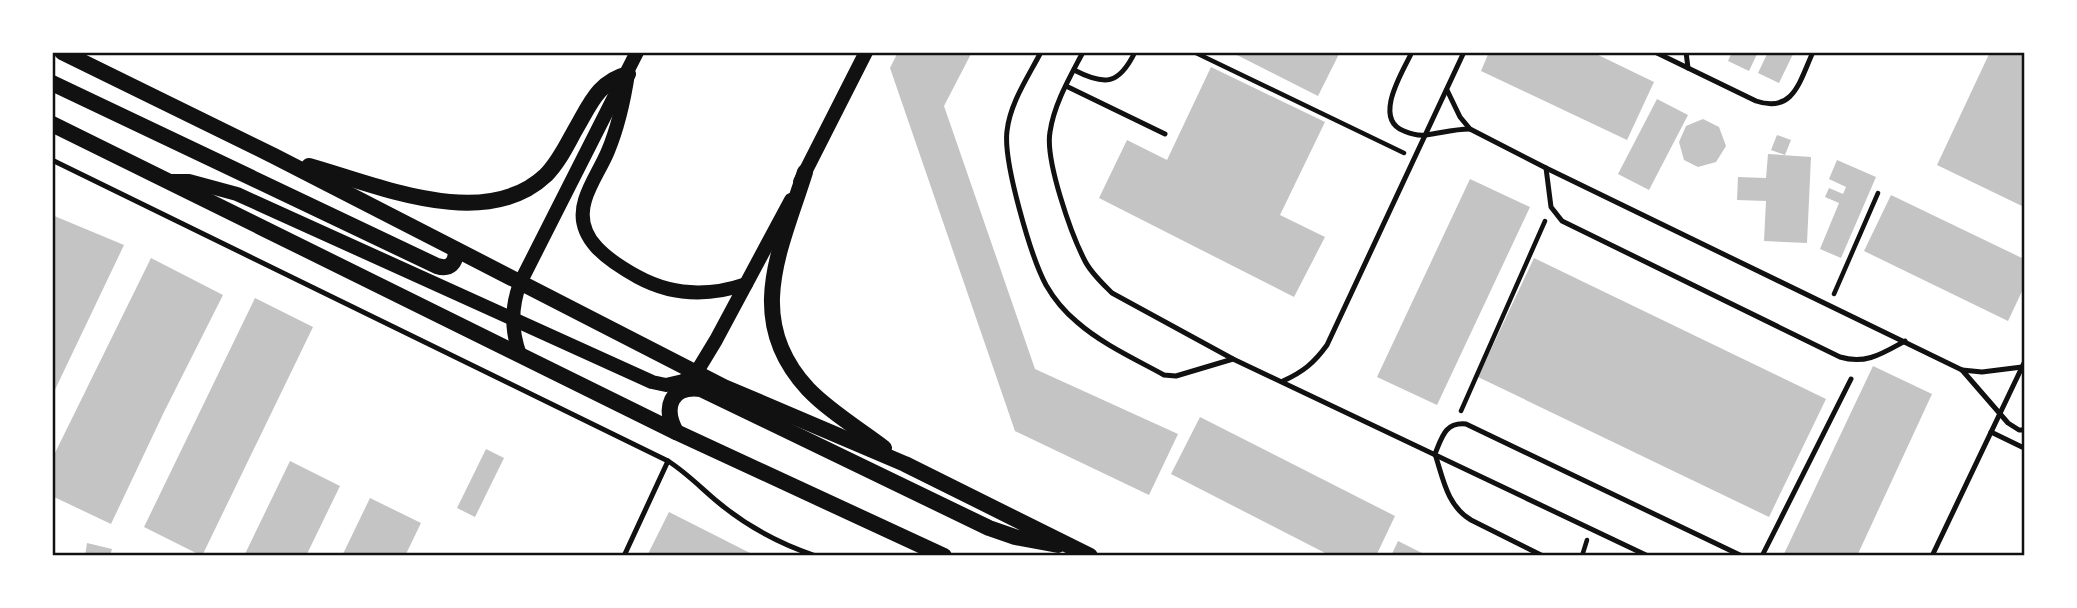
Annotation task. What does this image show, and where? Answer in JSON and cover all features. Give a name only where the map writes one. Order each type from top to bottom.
[{"type":"main road","points":[[62,52],[274,156],[696,373],[905,464],[1090,555]]},
{"type":"main road","points":[[520,355],[513,331],[513,307],[520,283],[637,52]]},
{"type":"main road","points":[[170,181],[197,182],[237,194],[652,382],[666,385],[684,381],[696,373],[716,340],[806,172],[866,52]]},
{"type":"main road","points":[[274,156],[420,198],[447,202],[494,200],[521,191],[545,175],[558,160],[604,83],[614,77],[628,74]]},
{"type":"main road","points":[[628,74],[615,133],[585,200],[583,220],[589,239],[595,247],[626,270],[667,289],[705,294],[746,284]]},
{"type":"main road","points":[[52,83],[437,266],[447,268],[451,265],[456,250]]},
{"type":"main road","points":[[52,124],[676,432],[944,555]]},
{"type":"main road","points":[[806,172],[772,284],[772,313],[778,341],[786,359],[809,390],[905,464]]},
{"type":"main road","points":[[676,432],[668,412],[670,403],[682,390],[701,388],[989,528],[1043,544],[1071,547]]},
{"type":"lane","points":[[1041,52],[1010,115],[1006,152],[1036,263],[1046,285],[1077,323],[1164,375],[1176,376],[1233,359]]},
{"type":"lane","points":[[1083,52],[1052,120],[1049,151],[1073,232],[1086,263],[1112,293],[1233,359],[1648,555]]},
{"type":"lane","points":[[1074,70],[1099,81],[1113,80],[1124,72],[1135,52]]},
{"type":"lane","points":[[1412,52],[1389,104],[1391,118],[1399,129],[1413,135],[1470,129]]},
{"type":"lane","points":[[1283,381],[1301,373],[1316,361],[1327,345],[1464,52]]},
{"type":"lane","points":[[1656,52],[1756,101],[1774,105],[1790,98],[1813,52]]},
{"type":"lane","points":[[1686,52],[1688,68]]},
{"type":"lane","points":[[1066,86],[1165,134]]},
{"type":"lane","points":[[1447,90],[1460,117],[1470,129],[1962,370],[2008,423],[2019,430],[2025,430]]},
{"type":"lane","points":[[52,160],[668,461],[756,530],[776,541],[816,555]]},
{"type":"lane","points":[[1546,168],[1551,207],[1562,221],[1840,358],[1865,361],[1905,341]]},
{"type":"lane","points":[[1962,370],[1982,372],[2023,365]]},
{"type":"lane","points":[[1932,555],[2023,365]]},
{"type":"lane","points":[[1762,555],[1852,379]]},
{"type":"lane","points":[[1543,555],[1461,514],[1453,505],[1435,454],[1444,431],[1454,424],[1466,424],[1742,555]]},
{"type":"lane","points":[[1991,432],[2025,448]]},
{"type":"lane","points":[[624,555],[668,461]]},
{"type":"path","points":[[1194,52],[1415,158]]},
{"type":"path","points":[[1829,304],[1878,193]]},
{"type":"path","points":[[1454,424],[1551,207]]},
{"type":"building","points":[[898,52],[972,52],[944,106],[1035,369],[1178,434],[1149,495],[1015,431],[890,68]]},
{"type":"building","points":[[1231,52],[1340,52],[1318,96]]},
{"type":"building","points":[[1489,52],[1592,52],[1654,82],[1627,140],[1481,71]]},
{"type":"building","points":[[1732,52],[1758,52],[1749,71],[1728,61]]},
{"type":"building","points":[[1768,52],[1794,52],[1779,83],[1758,73]]},
{"type":"building","points":[[1990,52],[2024,52],[2024,207],[1937,165]]},
{"type":"building","points":[[1211,67],[1325,122],[1280,215],[1325,237],[1294,297],[1099,198],[1127,140],[1167,160]]},
{"type":"building","points":[[1657,99],[1688,115],[1649,190],[1618,174]]},
{"type":"building","points":[[1703,119],[1719,127],[1726,146],[1716,162],[1698,167],[1684,160],[1679,142],[1686,126]]},
{"type":"building","points":[[1777,135],[1791,140],[1785,155],[1771,150]]},
{"type":"building","points":[[1768,154],[1811,157],[1807,243],[1764,241],[1766,201],[1737,200],[1738,177],[1766,178]]},
{"type":"building","points":[[1837,160],[1876,177],[1841,258],[1820,249],[1839,203],[1825,197],[1829,188],[1843,194],[1846,187],[1829,179]]},
{"type":"building","points":[[1470,179],[1530,207],[1437,405],[1377,377]]},
{"type":"building","points":[[1891,195],[2024,259],[2024,287],[2008,321],[1864,251]]},
{"type":"building","points":[[52,215],[124,245],[52,396]]},
{"type":"building","points":[[151,258],[223,295],[111,524],[52,496],[52,459]]},
{"type":"building","points":[[1534,258],[1826,399],[1769,517],[1478,377]]},
{"type":"building","points":[[255,298],[313,327],[202,556],[144,527]]},
{"type":"building","points":[[1873,366],[1932,394],[1857,556],[1783,556]]},
{"type":"building","points":[[1200,417],[1395,516],[1376,556],[1331,556],[1171,474]]},
{"type":"building","points":[[486,449],[504,458],[475,517],[457,508]]},
{"type":"building","points":[[290,461],[340,486],[306,556],[244,556]]},
{"type":"building","points":[[370,498],[421,523],[405,556],[342,556]]},
{"type":"building","points":[[669,512],[756,556],[647,556]]},
{"type":"building","points":[[1398,541],[1428,556],[1391,556]]},
{"type":"building","points":[[87,543],[112,549],[110,556],[85,556]]}]
